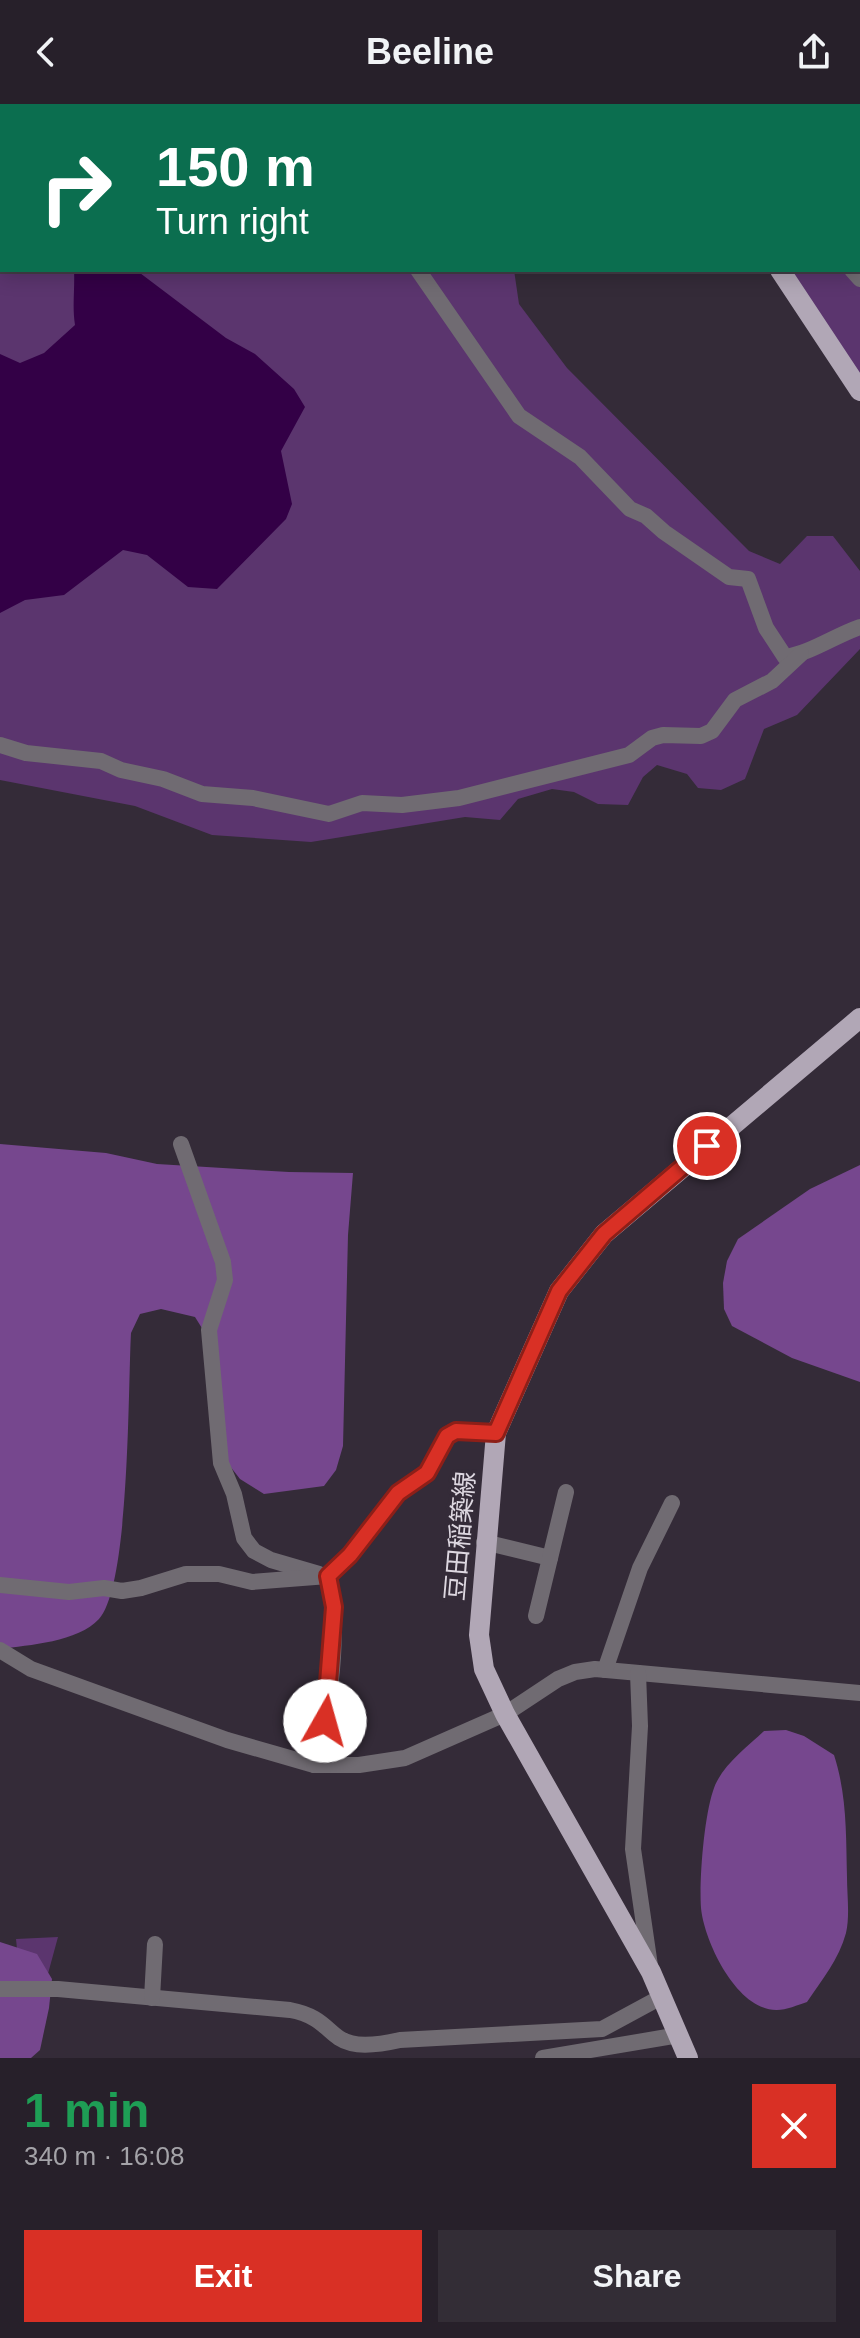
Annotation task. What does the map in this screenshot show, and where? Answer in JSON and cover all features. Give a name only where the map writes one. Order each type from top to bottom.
[{"type":"main road","points":[[781,272],[860,391]]},
{"type":"main road","name":"豆田稲築線","points":[[688,2058],[651,1972],[505,1714],[479,1653],[484,1542],[496,1433],[559,1291],[604,1234],[860,1018]]},
{"type":"street","points":[[419,272],[519,416],[580,457],[630,509],[646,516],[729,577],[748,579],[774,643],[785,657],[801,654]]},
{"type":"street","points":[[0,745],[26,753],[101,761],[202,794],[253,798],[329,814],[362,803],[402,805],[459,798],[629,755],[652,738],[663,735],[701,736],[712,731],[735,700],[772,681],[801,654],[860,627]]},
{"type":"street","points":[[181,1144],[223,1262],[225,1280],[209,1330],[221,1463],[234,1494],[244,1538],[254,1551],[271,1560],[328,1576]]},
{"type":"street","points":[[0,1585],[69,1592],[104,1588],[122,1591],[186,1574],[219,1574],[252,1582],[328,1576],[350,1555],[398,1493],[427,1473],[447,1436],[456,1431],[496,1433]]},
{"type":"street","points":[[536,1616],[566,1492]]},
{"type":"street","points":[[605,1670],[640,1568],[672,1503]]},
{"type":"street","points":[[484,1542],[550,1558]]},
{"type":"street","points":[[314,1765],[325,1721],[330,1680],[334,1607],[328,1576]]},
{"type":"street","points":[[0,1650],[45,1674],[227,1740],[314,1765],[359,1765],[405,1758],[505,1714],[558,1679],[575,1672],[605,1670],[860,1693]]},
{"type":"street","points":[[638,1673],[640,1726],[633,1849],[651,1972]]},
{"type":"street","points":[[152,1998],[155,1944]]},
{"type":"street","points":[[0,1989],[19,1987],[304,2013],[341,2047],[355,2051],[377,2049],[400,2040],[602,2029],[663,1996]]},
{"type":"street","points":[[543,2058],[679,2035]]},
{"type":"shaded area","points":[[0,272],[514,272],[519,304],[567,368],[749,551],[780,564],[807,536],[833,536],[860,571],[860,649],[797,715],[764,729],[745,779],[721,790],[698,788],[687,774],[657,765],[643,777],[628,805],[598,804],[574,792],[552,789],[518,799],[500,820],[465,817],[311,842],[212,835],[135,806],[0,780]]},
{"type":"shaded area","points":[[74,272],[139,272],[226,338],[255,354],[294,389],[305,407],[281,451],[292,504],[286,519],[217,589],[188,587],[147,555],[123,550],[64,595],[25,600],[0,613],[0,354],[20,363],[44,353],[75,325]]},
{"type":"shaded area","points":[[788,272],[860,272],[860,378]]},
{"type":"shaded area","points":[[0,1144],[106,1153],[157,1164],[353,1173],[348,1235],[343,1446],[336,1470],[324,1486],[264,1494],[240,1479],[219,1452],[205,1333],[195,1317],[161,1309],[140,1314],[131,1333],[126,1484],[117,1568],[109,1599],[99,1619],[79,1633],[52,1641],[0,1649]]},
{"type":"shaded area","points":[[860,1165],[860,1382],[792,1358],[732,1326],[724,1309],[723,1283],[727,1261],[738,1239],[810,1189]]},
{"type":"shaded area","points":[[786,1730],[804,1736],[834,1755],[845,1815],[848,1919],[839,1952],[807,2002],[777,2010],[762,2007],[749,1999],[725,1972],[703,1922],[701,1882],[707,1817],[716,1782],[734,1758],[764,1731]]},
{"type":"shaded area","points":[[58,1937],[46,1981],[20,1978],[16,1939]]},
{"type":"shaded area","points":[[0,1942],[37,1954],[52,1979],[40,2050],[31,2058],[0,2058]]},
{"type":"route","points":[[325,1721],[334,1607],[328,1576],[350,1555],[398,1493],[427,1473],[447,1436],[456,1431],[496,1433],[527,1357],[559,1291],[604,1234],[707,1146]]}]
